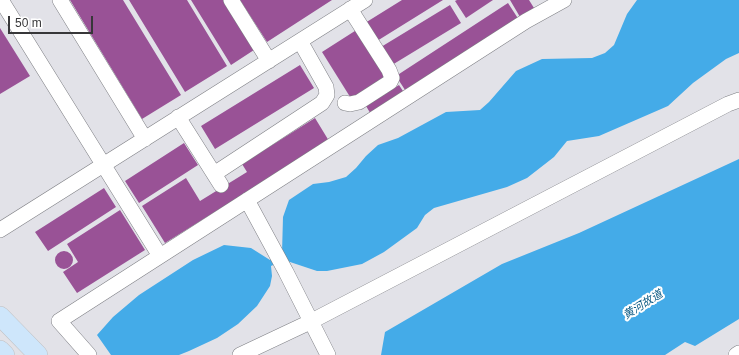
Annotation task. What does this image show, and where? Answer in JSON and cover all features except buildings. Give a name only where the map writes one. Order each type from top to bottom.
[{"type":"main road","points":[[0,316],[38,355]]},
{"type":"main road","points":[[0,350],[5,355]]},
{"type":"lane","points":[[1,0],[160,256]]},
{"type":"lane","points":[[60,0],[145,139]]},
{"type":"lane","points":[[231,0],[269,61]]},
{"type":"lane","points":[[0,230],[365,0]]},
{"type":"lane","points":[[89,355],[59,320],[526,21],[564,0]]},
{"type":"lane","points":[[322,103],[350,104],[359,102],[390,82],[392,78],[389,70],[350,9]]},
{"type":"lane","points":[[178,118],[217,180],[322,103],[327,95],[326,87],[300,41]]},
{"type":"lane","points":[[326,87],[336,90],[345,103]]},
{"type":"lane","points":[[240,355],[310,322],[728,104],[739,100]]},
{"type":"lane","points":[[247,200],[272,245],[328,355]]},
{"type":"water","points":[[637,0],[739,0],[739,53],[726,59],[693,83],[668,106],[599,136],[567,141],[554,157],[527,178],[507,187],[434,208],[425,215],[417,228],[384,252],[362,264],[327,271],[317,271],[284,260],[271,266],[272,276],[270,286],[257,306],[238,324],[217,338],[189,351],[179,355],[111,355],[97,335],[113,317],[139,295],[193,260],[224,245],[251,248],[270,260],[282,253],[283,217],[289,200],[313,184],[329,182],[346,177],[378,145],[398,138],[446,112],[480,110],[516,71],[542,59],[592,58],[605,53],[614,45],[627,14]]},
{"type":"water","name":"黄河故道","points":[[739,159],[739,319],[695,346],[685,342],[665,355],[381,355],[385,332],[502,264],[579,233]]}]
